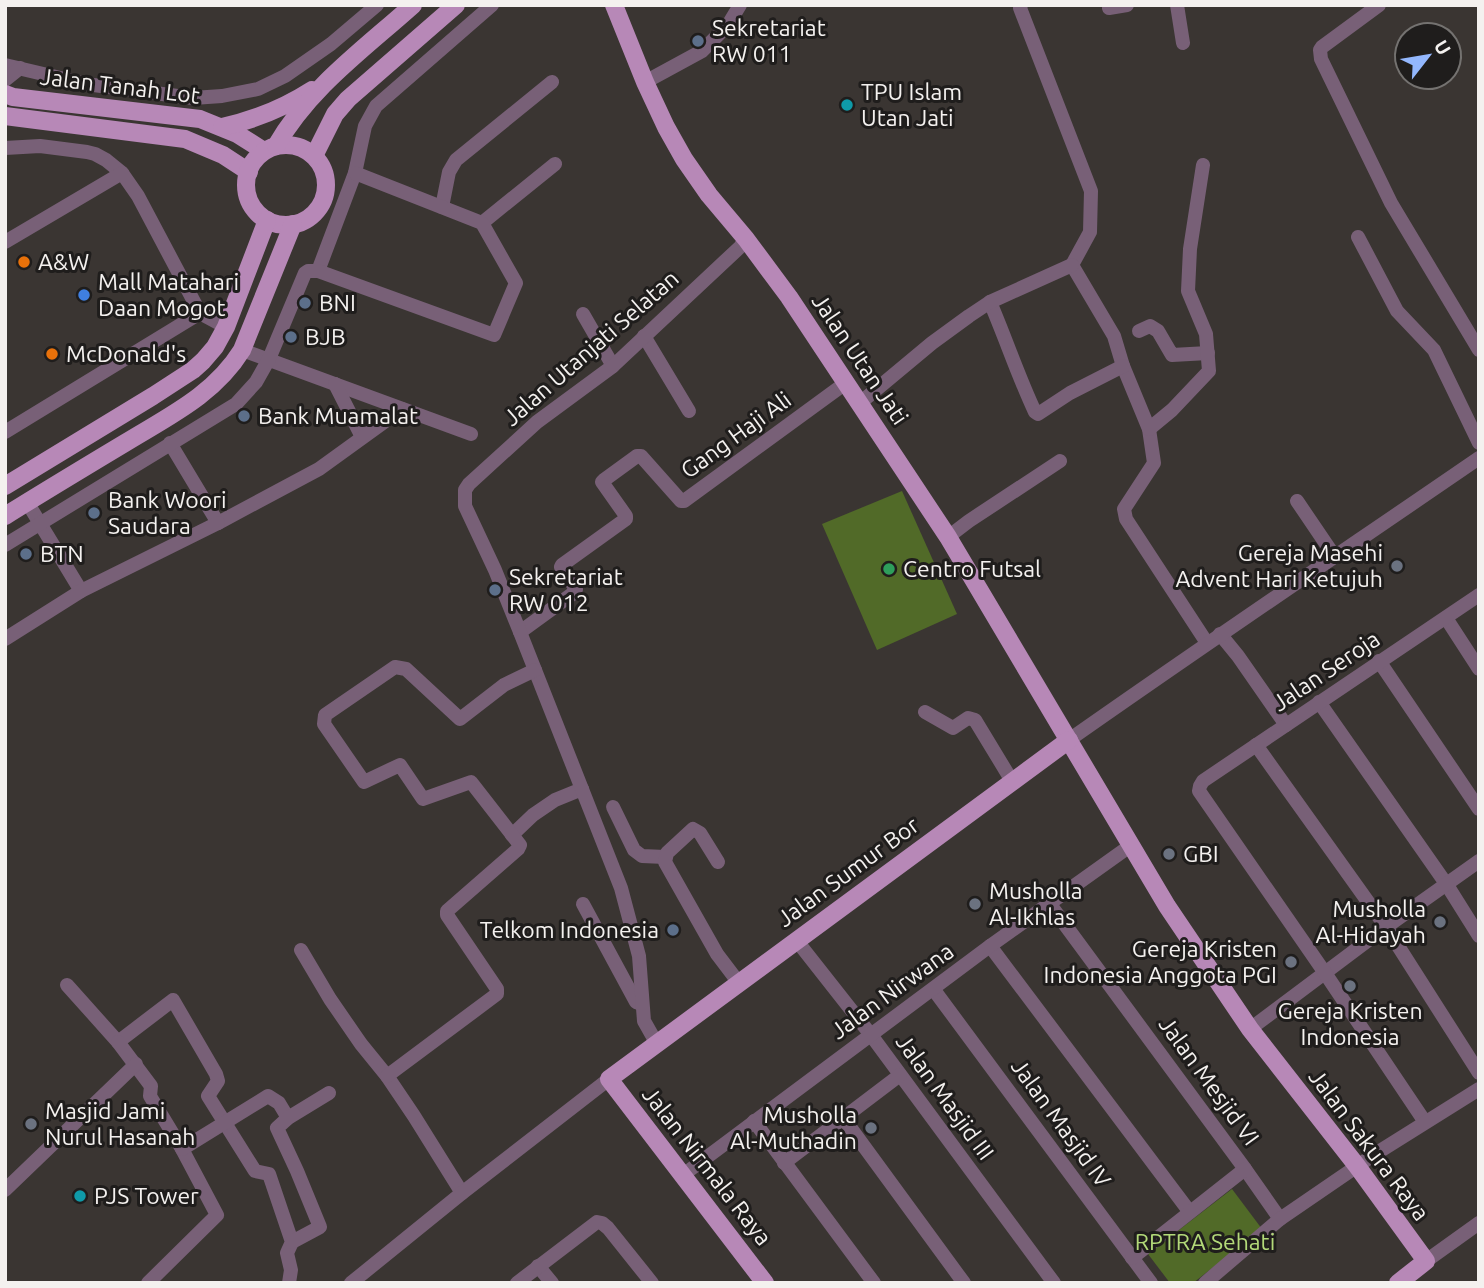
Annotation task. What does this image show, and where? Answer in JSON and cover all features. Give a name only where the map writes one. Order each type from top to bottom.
[{"type":"main road","points":[[222,127],[282,107],[307,93],[361,51],[413,5]]},
{"type":"main road","points":[[314,156],[341,106],[456,5]]},
{"type":"main road","name":"Jalan Utan Jati","points":[[614,5],[645,82],[684,159],[789,297],[847,382],[948,537],[1064,733]]},
{"type":"main road","points":[[270,149],[289,144],[302,148],[321,164],[325,175],[325,197],[313,215],[303,221],[293,224],[267,220],[251,203],[246,180],[253,162],[270,149],[308,100],[336,70]]},
{"type":"main road","name":"Jalan Tanah Lot","points":[[5,94],[190,117],[222,127],[270,149]]},
{"type":"main road","name":"Jalan Tanah Lot","points":[[5,116],[185,139],[223,155],[249,172]]},
{"type":"main road","points":[[5,486],[193,370],[209,354],[226,327],[267,220]]},
{"type":"main road","points":[[5,516],[211,388],[242,349],[293,224]]},
{"type":"main road","name":"Jalan Sumur Bor","points":[[609,1079],[650,1033],[739,984],[1042,760],[1064,733]]},
{"type":"main road","name":"Jalan Sakura Raya","points":[[1064,733],[1167,906],[1250,1029],[1357,1166],[1426,1261]]},
{"type":"main road","points":[[1042,760],[1050,755],[1069,754],[1083,766]]},
{"type":"main road","name":"Jalan Nirmala Raya","points":[[609,1079],[765,1283]]},
{"type":"main road","points":[[1398,1283],[1426,1261]]},
{"type":"street","points":[[318,271],[355,173],[365,126],[376,106],[492,5]]},
{"type":"street","points":[[645,82],[702,51],[728,25],[740,5]]},
{"type":"street","points":[[860,403],[932,343],[990,302],[1072,265],[1090,232],[1091,191],[1021,5]]},
{"type":"street","points":[[1109,8],[1127,5]]},
{"type":"street","points":[[1177,5],[1183,43]]},
{"type":"street","points":[[1379,5],[1322,47],[1321,59],[1391,203],[1479,350]]},
{"type":"street","points":[[5,65],[86,84],[141,92],[193,98],[222,96],[258,89],[285,76],[345,32],[372,7],[387,29]]},
{"type":"street","points":[[345,32],[361,51]]},
{"type":"street","points":[[5,80],[20,68]]},
{"type":"street","points":[[378,74],[391,92]]},
{"type":"street","points":[[442,207],[449,172],[456,160],[552,82]]},
{"type":"street","points":[[137,111],[141,92]]},
{"type":"street","points":[[5,148],[40,146],[87,152],[106,160],[122,173],[138,196],[200,313],[226,327]]},
{"type":"street","points":[[482,223],[555,164]]},
{"type":"street","points":[[1149,429],[1182,401],[1209,371],[1206,334],[1188,291],[1190,249],[1203,165]]},
{"type":"street","points":[[5,242],[122,173]]},
{"type":"street","points":[[5,545],[236,404],[256,382],[269,359],[308,271],[318,271],[494,335],[516,284],[482,223],[355,173]]},
{"type":"street","points":[[1358,237],[1397,311],[1434,350],[1479,443]]},
{"type":"street","name":"Jalan Utanjati Selatan","points":[[520,632],[465,506],[465,490],[537,422],[613,366],[746,239]]},
{"type":"street","points":[[1072,265],[1114,336],[1123,366],[1149,429],[1154,463],[1124,509],[1126,519],[1207,643]]},
{"type":"street","points":[[990,302],[1024,388],[1038,414],[1070,393],[1123,366]]},
{"type":"street","points":[[5,432],[200,313]]},
{"type":"street","points":[[583,314],[613,366]]},
{"type":"street","points":[[1139,331],[1150,326],[1157,331],[1172,355],[1208,353]]},
{"type":"street","points":[[644,337],[689,411]]},
{"type":"street","points":[[242,349],[471,434]]},
{"type":"street","name":"Gang Haji Ali","points":[[520,632],[575,592],[576,589],[562,565],[626,519],[602,482],[604,480],[637,456],[641,456],[681,501],[684,501],[847,382]]},
{"type":"street","points":[[335,384],[362,437]]},
{"type":"street","points":[[5,639],[81,591],[319,469],[402,409]]},
{"type":"street","points":[[170,443],[218,523]]},
{"type":"street","points":[[1064,733],[1207,643],[1479,458]]},
{"type":"street","points":[[948,537],[1060,461]]},
{"type":"street","points":[[1297,501],[1335,557]]},
{"type":"street","points":[[27,502],[81,591]]},
{"type":"street","name":"Jalan Seroja","points":[[1325,972],[1201,797],[1200,786],[1203,781],[1479,595]]},
{"type":"street","points":[[1446,618],[1479,669]]},
{"type":"street","points":[[520,632],[621,888],[639,956],[642,1004],[650,1033]]},
{"type":"street","points":[[1220,634],[1286,725]]},
{"type":"street","points":[[1379,662],[1479,809]]},
{"type":"street","points":[[387,1076],[497,994],[497,989],[447,915],[447,911],[519,849],[520,845],[471,782],[424,799],[400,765],[364,782],[324,723],[325,715],[395,667],[406,669],[460,719],[504,685],[535,670]]},
{"type":"street","points":[[1319,702],[1447,885],[1479,936]]},
{"type":"street","points":[[925,712],[953,728],[968,718],[975,720],[1013,781]]},
{"type":"street","points":[[1256,746],[1386,927],[1479,1073]]},
{"type":"street","points":[[512,835],[533,815],[555,800],[582,789]]},
{"type":"street","points":[[613,807],[634,850],[642,856],[665,857],[693,829],[700,832],[718,862]]},
{"type":"street","name":"Jalan Nirwana","points":[[683,1175],[990,946],[1130,846]]},
{"type":"street","points":[[665,857],[665,862],[717,954],[739,984]]},
{"type":"street","points":[[1250,1029],[1479,861]]},
{"type":"street","name":"Jalan Mesjid VI","points":[[1049,903],[1280,1219]]},
{"type":"street","points":[[583,904],[636,1002],[642,1004]]},
{"type":"street","name":"Jalan Masjid III","points":[[797,941],[871,1035],[1054,1283]]},
{"type":"street","points":[[990,946],[1189,1211]]},
{"type":"street","points":[[301,950],[361,1044],[414,1116],[459,1190]]},
{"type":"street","points":[[1325,972],[1425,1122]]},
{"type":"street","points":[[67,985],[118,1042],[151,1086],[150,1097],[182,1149],[217,1216],[148,1283]]},
{"type":"street","name":"Jalan Masjid IV","points":[[934,990],[1151,1283]]},
{"type":"street","points":[[118,1042],[173,1000],[216,1074],[218,1081],[208,1096],[254,1171],[269,1174],[292,1242]]},
{"type":"street","points":[[5,1191],[136,1064]]},
{"type":"street","points":[[784,1163],[900,1075]]},
{"type":"street","name":"Jalan Sumur Bor","points":[[351,1283],[459,1190],[609,1079]]},
{"type":"street","points":[[1205,1283],[1280,1219],[1357,1166],[1479,1089]]},
{"type":"street","points":[[289,1282],[291,1270],[286,1253],[292,1242],[320,1227],[276,1128],[329,1093]]},
{"type":"street","points":[[182,1149],[268,1096],[279,1103],[288,1118]]},
{"type":"street","points":[[844,1119],[964,1283]]},
{"type":"street","points":[[754,1121],[874,1283]]},
{"type":"street","points":[[1132,1258],[1245,1169]]},
{"type":"street","points":[[517,1283],[597,1222],[602,1223],[652,1283]]},
{"type":"street","points":[[1426,1261],[1479,1223]]},
{"type":"street","points":[[538,1266],[552,1283]]},
{"type":"green space","name":"Centro Futsal","points":[[902,491],[957,614],[877,650],[822,524]]},
{"type":"green space","name":"RPTRA Sehati","points":[[1232,1189],[1262,1229],[1193,1283],[1170,1283],[1148,1254]]},
{"type":"place","name":"Sekretariat RW 011","points":[[698,41]]},
{"type":"place","name":"TPU Islam Utan Jati","points":[[847,105]]},
{"type":"place","name":"A&W","points":[[24,262]]},
{"type":"place","name":"Mall Matahari Daan Mogot","points":[[84,295]]},
{"type":"place","name":"BNI","points":[[305,303]]},
{"type":"place","name":"BJB","points":[[291,337]]},
{"type":"place","name":"McDonald's","points":[[52,354]]},
{"type":"place","name":"Bank Muamalat","points":[[244,416]]},
{"type":"place","name":"Bank Woori Saudara","points":[[94,513]]},
{"type":"place","name":"BTN","points":[[26,554]]},
{"type":"place","name":"Gereja Masehi Advent Hari Ketujuh","points":[[1397,566]]},
{"type":"place","name":"Centro Futsal","points":[[889,569]]},
{"type":"place","name":"Sekretariat RW 012","points":[[495,590]]},
{"type":"place","name":"GBI","points":[[1169,854]]},
{"type":"place","name":"Musholla Al-Ikhlas","points":[[975,904]]},
{"type":"place","name":"Musholla Al-Hidayah","points":[[1440,922]]},
{"type":"place","name":"Telkom Indonesia","points":[[673,930]]},
{"type":"place","name":"Gereja Kristen Indonesia Anggota PGI","points":[[1291,962]]},
{"type":"place","name":"Gereja Kristen Indonesia","points":[[1350,986]]},
{"type":"place","name":"Masjid Jami Nurul Hasanah","points":[[31,1124]]},
{"type":"place","name":"Musholla Al-Muthadin","points":[[871,1128]]},
{"type":"place","name":"PJS Tower","points":[[80,1196]]}]
